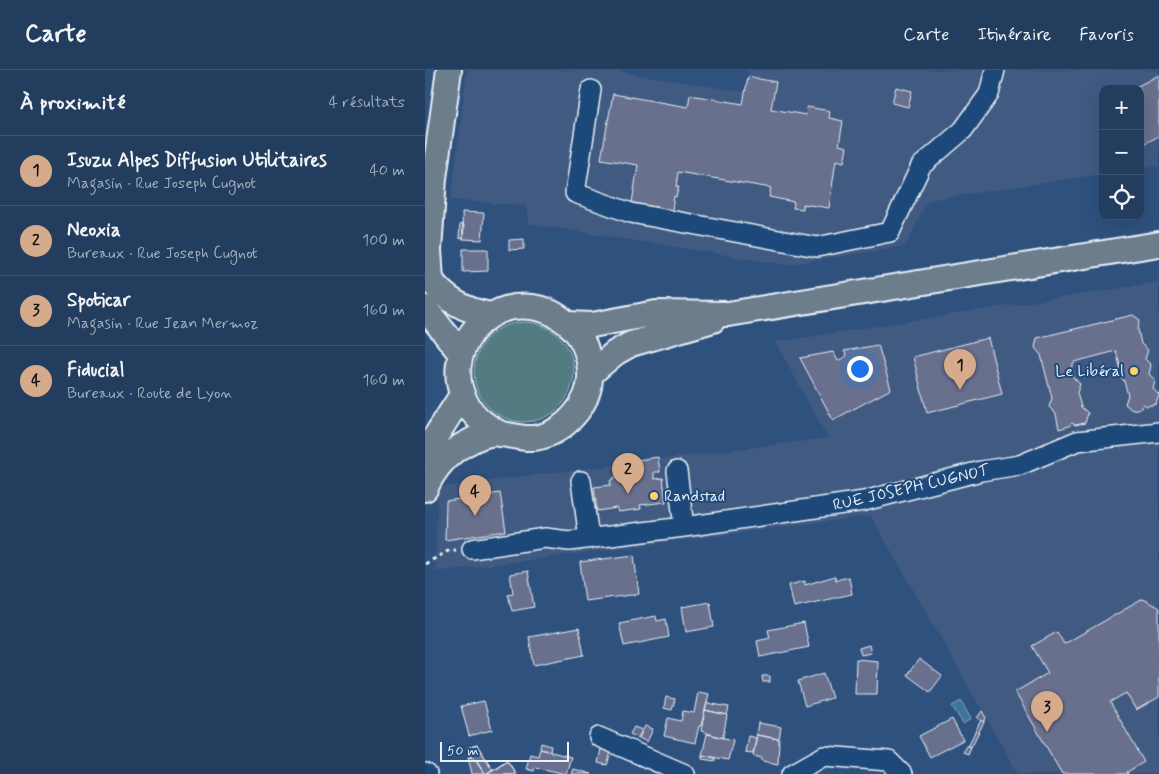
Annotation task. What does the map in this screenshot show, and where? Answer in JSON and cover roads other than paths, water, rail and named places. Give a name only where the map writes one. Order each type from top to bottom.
[{"type":"main road","points":[[425,119],[433,70]]},
{"type":"main road","points":[[449,70],[433,186],[429,250],[431,280],[451,301],[463,308],[491,315]]},
{"type":"main road","points":[[569,324],[592,325],[656,312],[728,314],[1159,244]]},
{"type":"main road","points":[[523,306],[540,308],[556,314],[569,324],[585,347],[590,374],[587,392],[579,409],[567,422],[552,432],[535,438],[516,438],[499,433],[477,418],[462,395],[458,375],[461,354],[467,338],[478,325],[491,315],[507,308],[523,306]]},
{"type":"main road","points":[[590,374],[615,353],[631,344],[694,328],[728,314]]},
{"type":"main road","points":[[429,319],[461,354]]},
{"type":"main road","points":[[425,453],[432,432],[462,395]]},
{"type":"main road","points":[[425,489],[433,472],[457,449],[468,442],[499,433]]},
{"type":"street","points":[[591,90],[575,193],[631,213],[817,247],[890,232],[921,166],[963,130],[989,94],[995,70]]},
{"type":"street","name":"RUE JOSEPH CUGNOT","points":[[472,549],[545,538],[569,541],[684,527],[863,501],[981,471],[1020,465],[1077,441],[1159,432]]},
{"type":"street","points":[[677,471],[684,527]]},
{"type":"street","points":[[581,481],[589,538]]},
{"type":"street","points":[[599,737],[685,774]]},
{"type":"street","points":[[792,774],[824,756],[889,761],[902,774]]},
{"type":"place","name":"Le Libéral","points":[[1134,371]]},
{"type":"place","name":"Isuzu Alpes Diffusion Utilitaires","points":[[960,390]]},
{"type":"place","name":"Neoxia","points":[[628,494]]},
{"type":"place","name":"Randstad","points":[[654,496]]},
{"type":"place","name":"Fiducial","points":[[475,516]]},
{"type":"place","name":"Spoticar","points":[[1047,732]]}]
